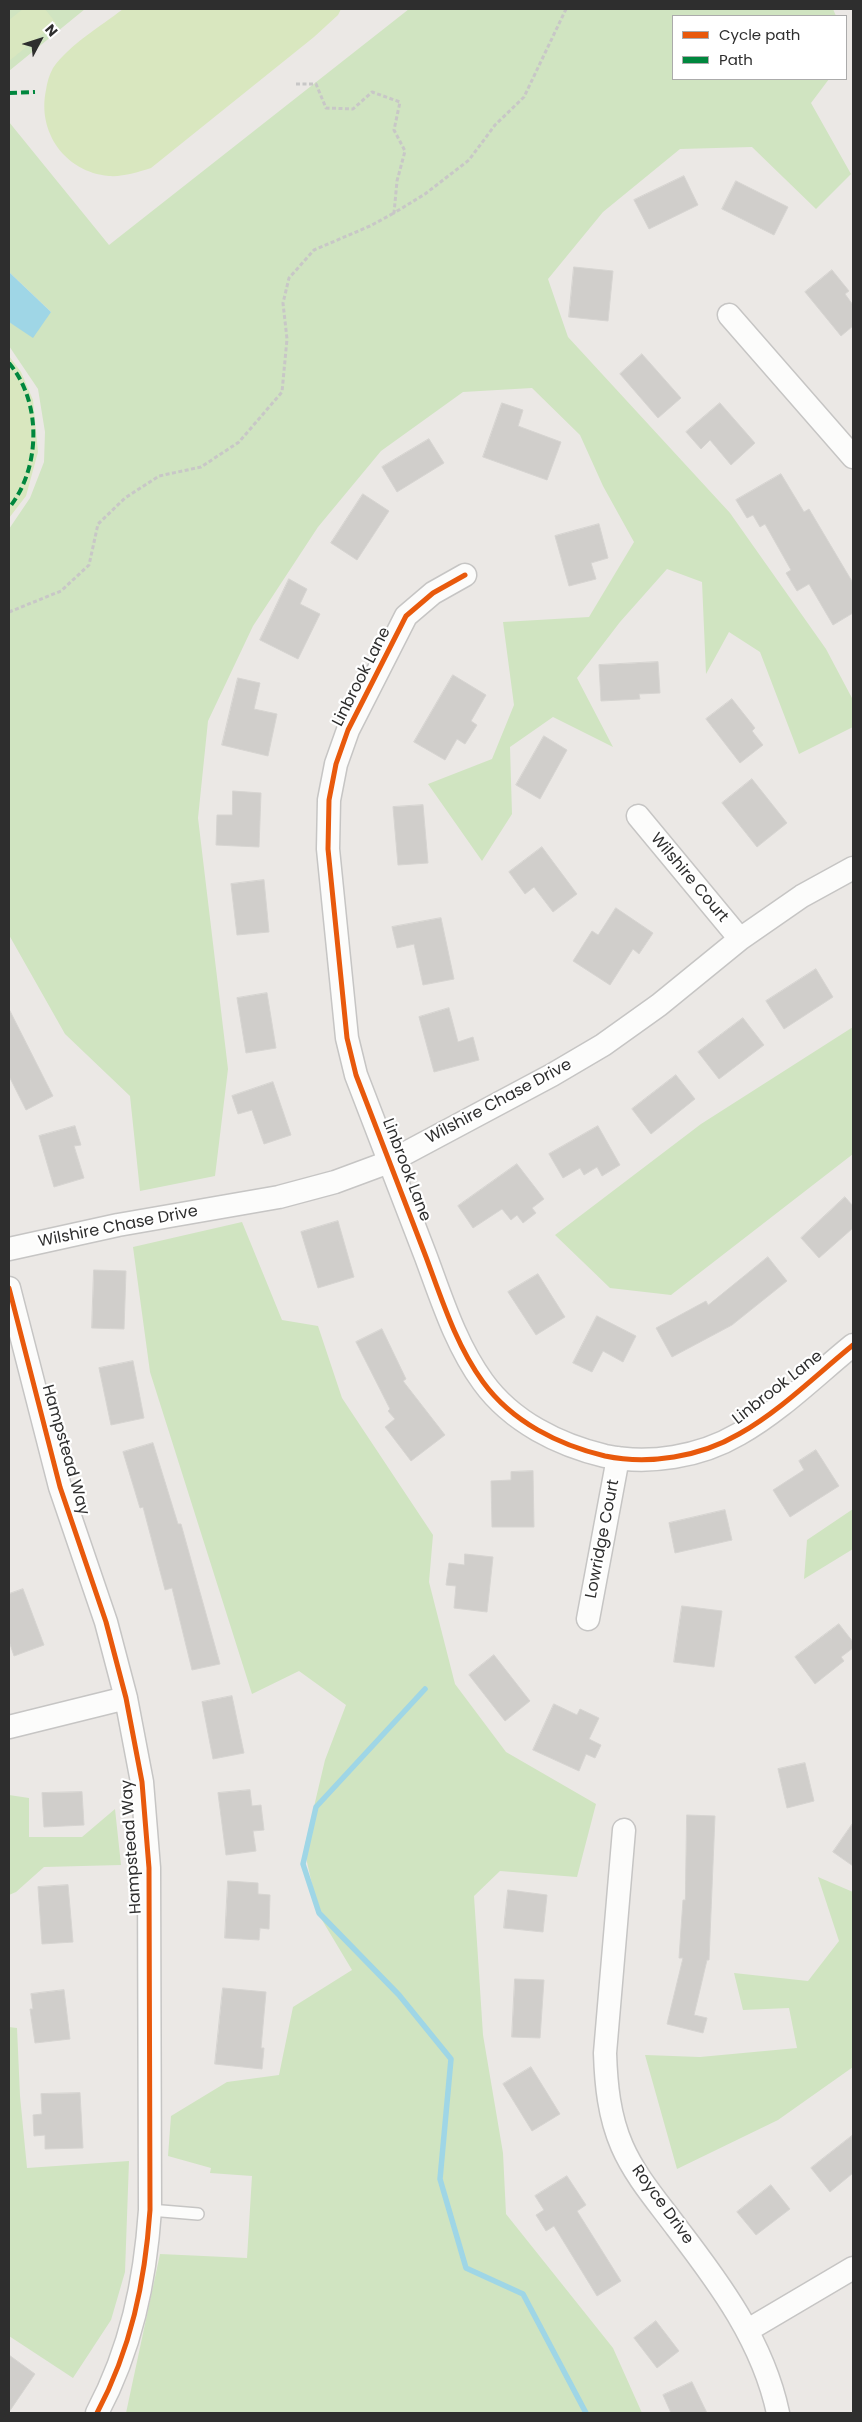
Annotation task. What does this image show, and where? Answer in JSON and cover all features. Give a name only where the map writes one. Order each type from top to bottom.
[{"type":"street","points":[[729,315],[853,457]]},
{"type":"street","name":"Linbrook Lane","points":[[466,575],[433,593],[406,616],[348,730],[336,764],[330,800],[328,849],[347,1038],[356,1075],[457,1338],[484,1383],[510,1411],[544,1435],[580,1450],[618,1458],[648,1460],[679,1456],[710,1448],[738,1435],[767,1416],[853,1345]]},
{"type":"street","name":"Wilshire Court","points":[[638,816],[740,939]]},
{"type":"street","name":"Wilshire Chase Drive","points":[[9,1249],[118,1225],[280,1197],[335,1182],[389,1162],[552,1075],[603,1045],[659,1005],[740,939],[802,896],[853,868]]},
{"type":"street","name":"Hampstead Way","points":[[9,1288],[60,1487],[106,1622],[126,1698],[142,1782],[149,1868],[150,2210],[146,2258],[138,2305],[125,2350],[111,2387],[97,2413]]},
{"type":"street","name":"Lowridge Court","points":[[588,1619],[618,1458]]},
{"type":"street","points":[[9,1727],[126,1698]]},
{"type":"street","name":"Royce Drive","points":[[624,1830],[605,2052],[606,2083],[610,2109],[622,2145],[637,2175],[720,2284],[748,2330],[774,2394],[778,2413]]},
{"type":"street","points":[[748,2330],[853,2268]]},
{"type":"lane","points":[[150,2210],[198,2214]]},
{"type":"path","points":[[9,612],[61,591],[89,565],[98,524],[125,498],[159,476],[201,467],[239,442],[282,392],[287,339],[283,303],[289,278],[314,250],[370,226],[394,213],[425,194],[469,160],[495,125],[524,97],[566,9]]},
{"type":"path","points":[[296,84],[316,84],[326,108],[353,108],[372,92],[400,102],[394,130],[405,151],[397,181],[394,213]]},
{"type":"green space","points":[[9,9],[85,9],[9,71]]},
{"type":"green space","points":[[23,9],[45,9],[56,23],[9,61],[9,20]]},
{"type":"green space","points":[[123,9],[341,9],[338,15],[314,37],[151,168],[136,173],[109,176],[93,173],[79,167],[67,158],[50,135],[44,106],[49,76],[60,59]]},
{"type":"green space","points":[[409,9],[833,9],[836,15],[672,15],[672,80],[828,80],[811,103],[851,174],[816,209],[752,147],[680,149],[603,212],[548,279],[568,337],[730,513],[826,649],[853,700],[853,727],[799,754],[760,652],[729,632],[706,674],[702,582],[667,569],[620,622],[577,678],[613,747],[553,717],[510,747],[512,814],[482,861],[428,784],[492,759],[514,705],[503,622],[589,617],[634,542],[603,486],[580,435],[532,388],[463,392],[381,451],[318,527],[253,626],[208,721],[198,818],[228,1069],[215,1176],[140,1191],[130,1096],[65,1034],[9,935],[9,529],[30,498],[44,462],[45,432],[38,389],[9,346],[9,322],[15,325],[51,312],[9,272],[9,122],[109,245]]},
{"type":"green space","points":[[9,356],[21,372],[33,400],[38,452],[26,496],[9,518]]},
{"type":"green space","points":[[853,1027],[853,1154],[671,1295],[610,1288],[555,1235],[701,1124]]},
{"type":"green space","points":[[242,1222],[282,1320],[318,1326],[342,1398],[433,1535],[429,1582],[455,1684],[506,1752],[596,1804],[577,1877],[500,1871],[474,1896],[483,2035],[503,2153],[506,2214],[613,2348],[642,2413],[126,2413],[160,2254],[247,2258],[252,2176],[210,2173],[211,2168],[168,2156],[171,2116],[227,2082],[279,2075],[293,2007],[352,1970],[319,1915],[304,1849],[325,1760],[346,1705],[299,1671],[252,1694],[150,1372],[133,1247]]},
{"type":"green space","points":[[853,1509],[853,1549],[804,1579],[807,1540]]},
{"type":"green space","points":[[9,1795],[29,1798],[29,1837],[82,1837],[115,1809],[121,1865],[44,1867],[16,1892],[9,1895]]},
{"type":"green space","points":[[818,1877],[853,1892],[853,2067],[778,2120],[677,2169],[645,2055],[700,2057],[797,2048],[789,2008],[743,2010],[734,1973],[808,1981],[839,1941]]},
{"type":"green space","points":[[9,2027],[17,2028],[20,2096],[27,2168],[129,2161],[125,2272],[111,2320],[73,2378],[9,2336]]},
{"type":"water","points":[[9,272],[51,312],[33,338],[9,322]]},
{"type":"building","points":[[684,176],[698,205],[649,229],[634,200]]},
{"type":"building","points":[[736,181],[788,207],[774,235],[722,209]]},
{"type":"building","points":[[574,267],[613,271],[608,321],[569,317]]},
{"type":"building","points":[[832,270],[849,291],[845,294],[853,305],[853,326],[841,336],[805,292]]},
{"type":"building","points":[[642,354],[681,398],[658,418],[620,374]]},
{"type":"building","points":[[502,403],[523,410],[518,426],[561,442],[547,480],[483,457]]},
{"type":"building","points":[[720,403],[755,443],[731,465],[710,440],[701,449],[686,432]]},
{"type":"building","points":[[429,439],[444,463],[397,492],[382,467]]},
{"type":"building","points":[[781,474],[804,512],[809,509],[853,583],[853,613],[833,625],[809,584],[797,591],[786,573],[791,570],[765,524],[760,527],[753,515],[747,518],[736,500]]},
{"type":"building","points":[[363,494],[389,511],[357,560],[331,543]]},
{"type":"building","points":[[599,524],[608,558],[591,563],[596,579],[569,586],[555,536]]},
{"type":"building","points":[[289,579],[307,589],[300,604],[320,614],[298,659],[260,640]]},
{"type":"building","points":[[658,662],[660,693],[639,694],[640,699],[601,701],[599,665]]},
{"type":"building","points":[[453,675],[486,695],[471,721],[477,725],[465,744],[457,739],[445,760],[414,742]]},
{"type":"building","points":[[238,678],[260,683],[254,709],[277,714],[268,756],[222,745]]},
{"type":"building","points":[[732,699],[755,728],[752,731],[763,745],[740,763],[706,719]]},
{"type":"building","points":[[544,736],[567,750],[540,799],[516,785]]},
{"type":"building","points":[[752,779],[787,823],[757,847],[722,803]]},
{"type":"building","points":[[233,791],[261,793],[259,847],[216,845],[217,815],[232,815]]},
{"type":"building","points":[[423,805],[428,863],[398,865],[393,807]]},
{"type":"building","points":[[542,847],[577,894],[553,912],[534,887],[525,894],[509,872]]},
{"type":"building","points":[[264,880],[269,932],[237,935],[231,884]]},
{"type":"building","points":[[616,908],[653,933],[639,954],[633,949],[610,985],[573,961],[592,931],[598,935]]},
{"type":"building","points":[[441,918],[454,979],[423,985],[414,944],[397,948],[392,927]]},
{"type":"building","points":[[816,969],[833,997],[784,1029],[766,1001]]},
{"type":"building","points":[[267,993],[276,1048],[246,1053],[237,998]]},
{"type":"building","points":[[449,1008],[458,1042],[473,1037],[479,1060],[434,1072],[419,1017]]},
{"type":"building","points":[[9,1009],[53,1096],[26,1110],[9,1076]]},
{"type":"building","points":[[743,1018],[764,1045],[719,1079],[698,1052]]},
{"type":"building","points":[[676,1075],[695,1099],[651,1134],[632,1109]]},
{"type":"building","points":[[273,1082],[291,1135],[264,1144],[252,1110],[238,1114],[232,1096]]},
{"type":"building","points":[[75,1126],[81,1145],[74,1146],[84,1178],[54,1187],[39,1136]]},
{"type":"building","points":[[598,1126],[620,1165],[602,1176],[597,1167],[584,1175],[580,1168],[563,1178],[549,1154]]},
{"type":"building","points":[[517,1164],[544,1199],[532,1208],[536,1213],[523,1223],[517,1215],[511,1220],[502,1209],[473,1228],[458,1206]]},
{"type":"building","points":[[845,1197],[853,1206],[853,1228],[819,1258],[801,1238]]},
{"type":"building","points":[[338,1221],[354,1277],[318,1288],[301,1232]]},
{"type":"building","points":[[768,1257],[787,1281],[732,1325],[672,1357],[656,1328],[706,1301],[708,1305]]},
{"type":"building","points":[[94,1270],[126,1271],[124,1329],[92,1328]]},
{"type":"building","points":[[538,1274],[565,1317],[536,1335],[508,1292]]},
{"type":"building","points":[[597,1316],[636,1336],[623,1362],[603,1351],[592,1372],[573,1363]]},
{"type":"building","points":[[382,1329],[406,1379],[403,1381],[445,1435],[411,1461],[385,1427],[395,1419],[388,1411],[390,1409],[356,1342]]},
{"type":"building","points":[[133,1361],[144,1418],[111,1425],[99,1368]]},
{"type":"building","points":[[153,1443],[178,1524],[181,1524],[220,1664],[192,1670],[172,1588],[165,1590],[143,1507],[140,1508],[123,1452]]},
{"type":"building","points":[[816,1450],[839,1486],[790,1517],[773,1490],[804,1470],[799,1461]]},
{"type":"building","points":[[533,1471],[534,1527],[492,1527],[491,1481],[511,1480],[511,1472]]},
{"type":"building","points":[[725,1510],[732,1540],[675,1553],[669,1523]]},
{"type":"building","points":[[465,1554],[493,1557],[487,1612],[454,1608],[456,1586],[446,1585],[449,1563],[464,1565]]},
{"type":"building","points":[[23,1589],[44,1645],[14,1656],[9,1641],[9,1594]]},
{"type":"building","points":[[682,1606],[722,1611],[714,1667],[674,1662]]},
{"type":"building","points":[[839,1624],[853,1642],[853,1648],[841,1657],[844,1661],[815,1684],[795,1657]]},
{"type":"building","points":[[494,1655],[530,1701],[505,1721],[469,1675]]},
{"type":"building","points":[[232,1696],[244,1753],[213,1759],[202,1702]]},
{"type":"building","points":[[554,1704],[577,1715],[580,1709],[599,1718],[589,1739],[601,1745],[595,1758],[586,1754],[579,1771],[533,1750]]},
{"type":"building","points":[[805,1763],[814,1801],[787,1808],[778,1769]]},
{"type":"building","points":[[250,1790],[252,1806],[261,1805],[264,1830],[253,1831],[256,1851],[226,1855],[218,1793]]},
{"type":"building","points":[[82,1792],[84,1825],[44,1827],[42,1793]]},
{"type":"building","points":[[687,1815],[715,1816],[709,1960],[707,1960],[694,2015],[707,2018],[703,2033],[667,2024],[683,1958],[679,1958],[683,1900],[685,1900]]},
{"type":"building","points":[[853,1823],[853,1866],[833,1852]]},
{"type":"building","points":[[228,1881],[258,1883],[258,1894],[270,1895],[269,1929],[260,1928],[259,1940],[225,1938]]},
{"type":"building","points":[[68,1885],[73,1942],[42,1944],[38,1887]]},
{"type":"building","points":[[508,1890],[547,1895],[543,1932],[504,1928]]},
{"type":"building","points":[[515,1979],[544,1980],[540,2038],[512,2037]]},
{"type":"building","points":[[223,1988],[266,1992],[261,2048],[264,2048],[262,2069],[215,2064]]},
{"type":"building","points":[[64,1990],[70,2039],[35,2043],[30,2009],[33,2009],[31,1994]]},
{"type":"building","points":[[531,2067],[560,2114],[532,2131],[503,2084]]},
{"type":"building","points":[[80,2093],[83,2148],[45,2149],[45,2135],[34,2136],[33,2115],[42,2114],[41,2094]]},
{"type":"building","points":[[853,2135],[853,2173],[830,2192],[811,2168]]},
{"type":"building","points":[[567,2176],[586,2205],[577,2211],[621,2281],[597,2296],[554,2226],[546,2231],[536,2215],[544,2210],[535,2196]]},
{"type":"building","points":[[771,2185],[790,2209],[756,2235],[737,2212]]},
{"type":"building","points":[[656,2321],[679,2351],[657,2368],[634,2338]]},
{"type":"building","points":[[9,2355],[35,2374],[9,2412]]},
{"type":"building","points":[[692,2382],[707,2413],[671,2413],[663,2395]]},
{"type":"waterway","points":[[425,1689],[316,1807],[303,1864],[319,1913],[399,1995],[451,2059],[440,2179],[466,2268],[523,2294],[586,2413]]},
{"type":"marked path","points":[[9,93],[35,92]]},
{"type":"marked path","points":[[9,363],[20,379],[27,396],[32,415],[33,435],[32,455],[27,474],[20,492],[9,508]]},
{"type":"cycle path","points":[[465,575],[433,593],[406,616],[348,730],[336,764],[329,800],[328,849],[347,1038],[356,1075],[457,1338],[483,1382],[508,1409],[522,1420],[554,1438],[588,1451],[605,1456],[639,1460],[674,1457],[691,1453],[724,1442],[739,1434],[769,1415],[853,1345]]},
{"type":"cycle path","points":[[9,1288],[60,1487],[106,1622],[126,1698],[142,1782],[149,1868],[150,2210],[148,2237],[140,2289],[127,2340],[109,2389],[97,2413]]}]
